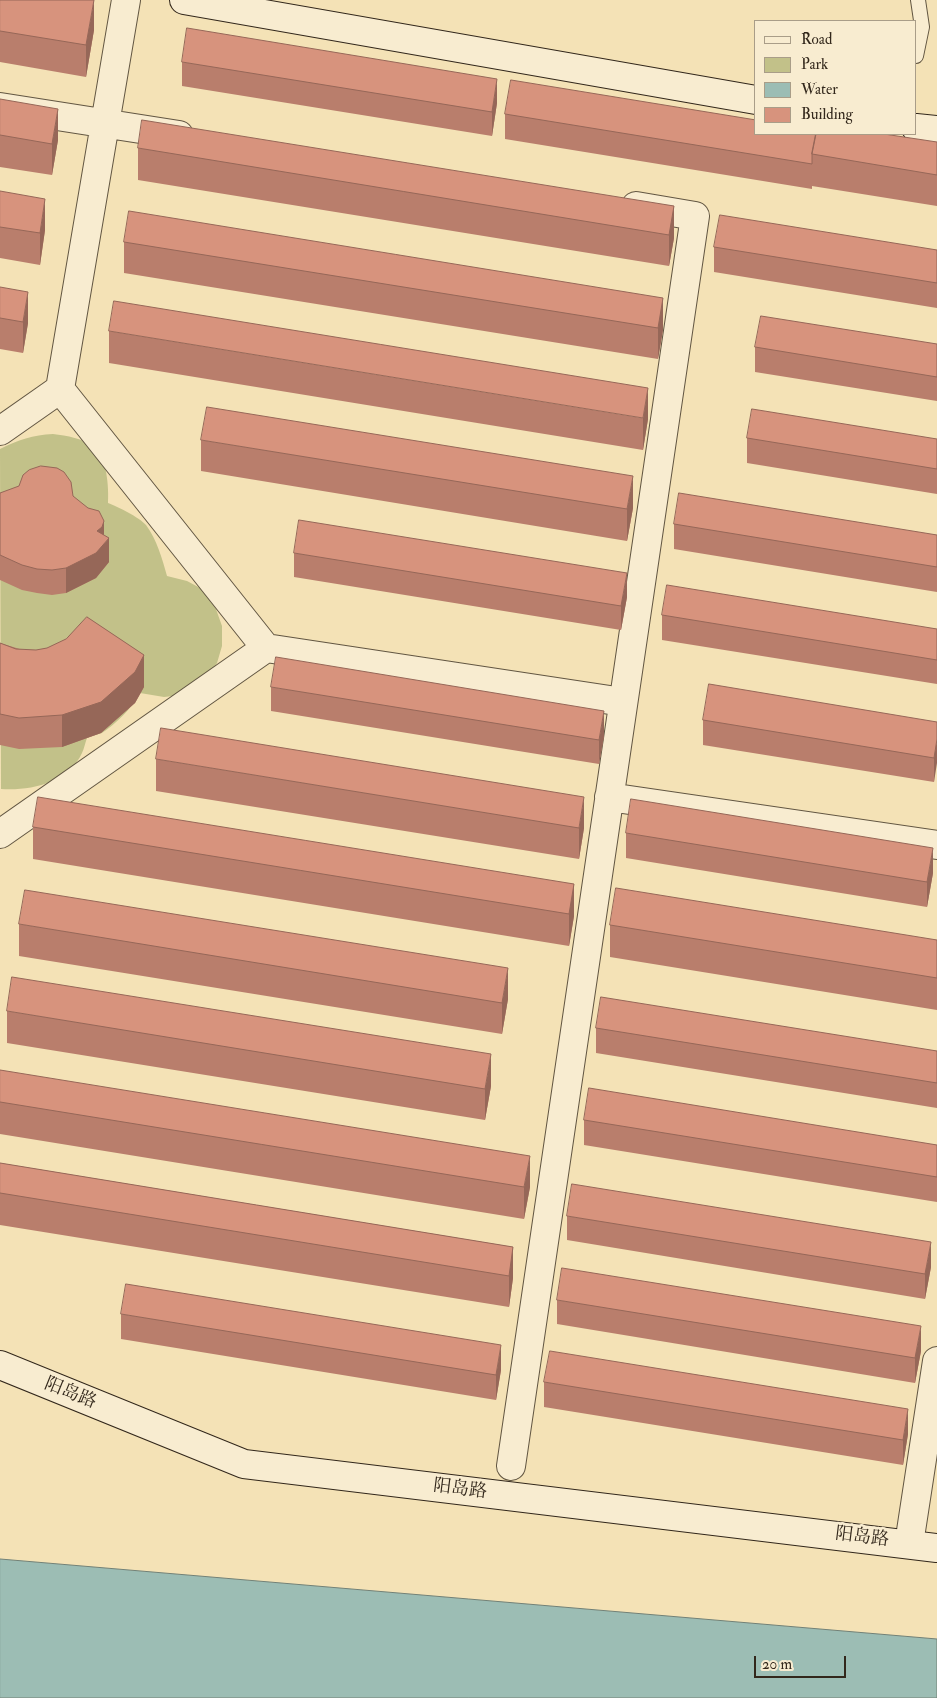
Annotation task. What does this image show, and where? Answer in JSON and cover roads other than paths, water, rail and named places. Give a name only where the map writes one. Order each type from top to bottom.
[{"type":"street","points":[[0,431],[60,389],[126,0]]},
{"type":"street","points":[[184,0],[754,100]]},
{"type":"street","points":[[0,107],[204,138]]},
{"type":"street","points":[[917,128],[937,130]]},
{"type":"street","points":[[616,203],[724,220]]},
{"type":"street","points":[[511,1466],[695,216]]},
{"type":"street","points":[[60,389],[266,648],[623,702]]},
{"type":"street","points":[[0,834],[266,648]]},
{"type":"street","points":[[609,797],[937,845]]},
{"type":"street","points":[[909,1544],[929,1465],[937,1361]]},
{"type":"street","name":"阳岛路","points":[[0,1365],[244,1464],[937,1548]]},
{"type":"lane","points":[[917,51],[922,27],[918,0]]},
{"type":"water","points":[[0,1559],[937,1639],[937,1698],[0,1698]]}]
